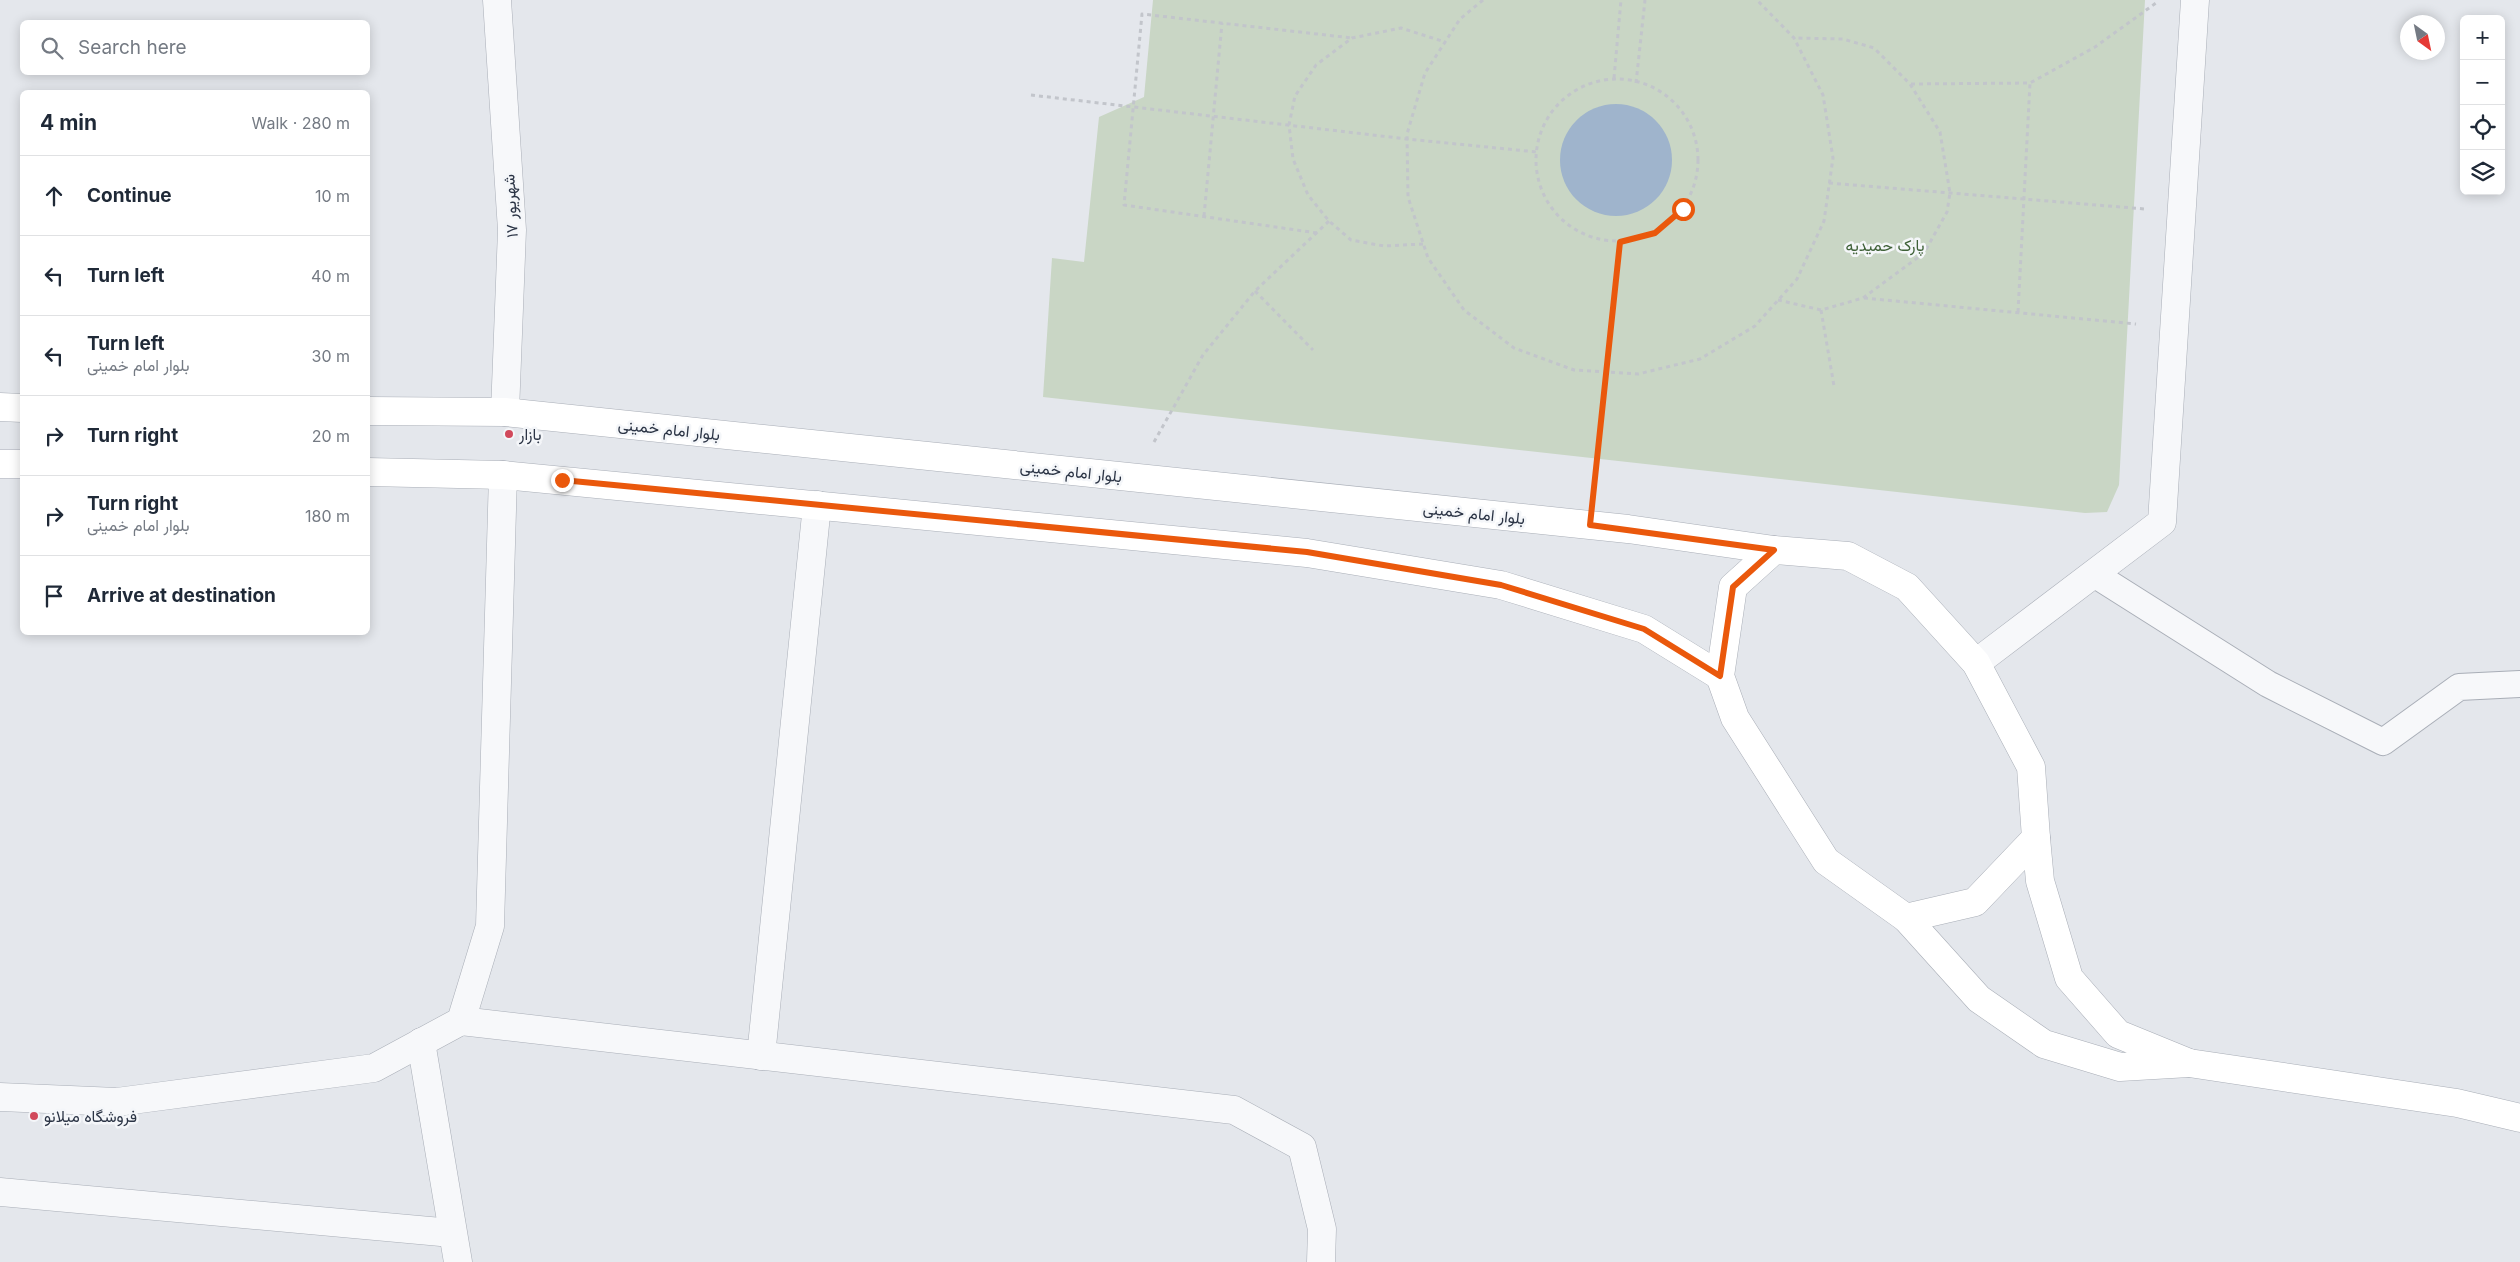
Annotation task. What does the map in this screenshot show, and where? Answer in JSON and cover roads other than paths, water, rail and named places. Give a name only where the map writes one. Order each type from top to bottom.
[{"type":"main road","points":[[0,407],[20,408]]},
{"type":"main road","name":"بلوار امام خمینی","points":[[370,411],[505,412],[1590,525],[1774,550],[1848,556],[1907,587],[1976,662],[2031,767],[2040,881],[2069,978],[2118,1034],[2189,1063]]},
{"type":"main road","points":[[0,464],[20,464]]},
{"type":"main road","points":[[370,472],[503,474],[1307,552],[1501,585],[1644,629],[1720,676]]},
{"type":"main road","points":[[1774,550],[1733,587],[1720,676],[1735,718],[1826,861],[1906,918],[1979,999],[2044,1044],[2120,1067],[2189,1063],[2457,1104],[2520,1118]]},
{"type":"main road","points":[[1906,918],[1975,902],[2036,838]]},
{"type":"street","name":"۱۷ شهریور","points":[[497,0],[512,230],[505,412]]},
{"type":"street","points":[[1976,662],[2162,522],[2195,0]]},
{"type":"street","points":[[461,1021],[490,926],[503,474]]},
{"type":"street","points":[[761,1056],[818,505]]},
{"type":"street","points":[[0,1097],[117,1102],[374,1068],[461,1021],[1234,1110],[1302,1147],[1322,1229],[1321,1262]]},
{"type":"street","points":[[421,1042],[458,1262]]},
{"type":"street","points":[[0,1192],[452,1233]]},
{"type":"lane","points":[[2094,574],[2268,684],[2383,742],[2460,687],[2520,684]]},
{"type":"water","points":[[1616,104],[1637,108],[1656,120],[1668,139],[1672,160],[1668,181],[1656,200],[1637,212],[1616,216],[1595,212],[1576,200],[1564,181],[1560,160],[1564,139],[1576,120],[1595,108]]},
{"type":"place","name":"بازار","points":[[509,434]]},
{"type":"place","name":"فروشگاه میلانو","points":[[34,1116]]},
{"type":"park label","name":"پارک حمیدیه","points":[[1885,245]]}]
